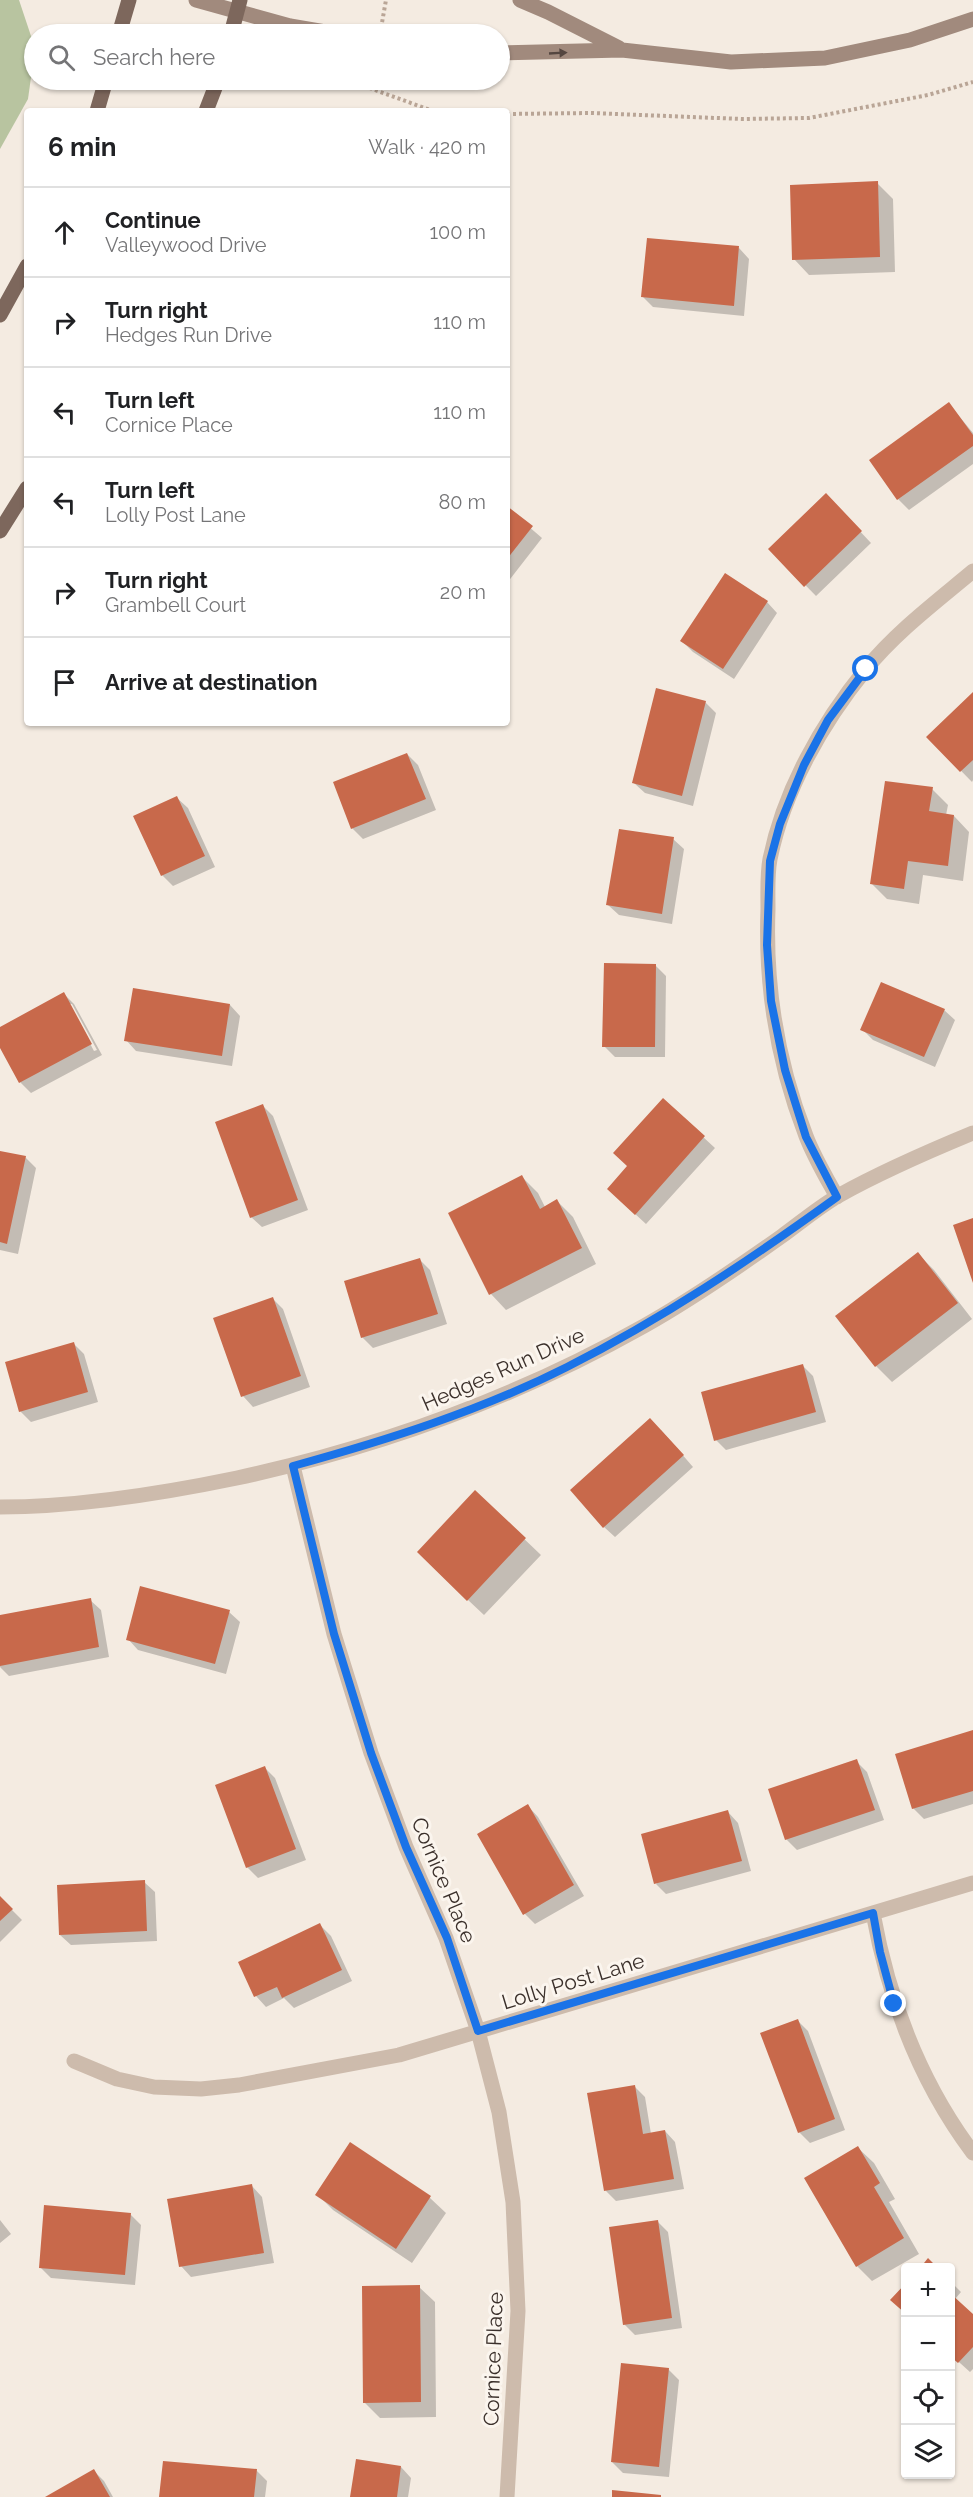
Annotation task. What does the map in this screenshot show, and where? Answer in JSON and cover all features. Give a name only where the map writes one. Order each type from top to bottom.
[{"type":"main road","points":[[122,24],[129,0]]},
{"type":"main road","points":[[234,24],[238,7]]},
{"type":"main road","points":[[98,108],[103,90]]},
{"type":"main road","points":[[207,108],[214,90]]},
{"type":"main road","points":[[0,315],[24,272]]},
{"type":"main road","points":[[0,531],[24,493]]},
{"type":"street","points":[[196,0],[238,7],[285,24]]},
{"type":"street","points":[[520,0],[622,50]]},
{"type":"street","points":[[510,53],[622,50],[731,62],[825,58],[910,40],[973,19]]},
{"type":"street","points":[[837,1197],[806,1137],[785,1070],[771,1001],[767,945],[770,861],[780,824],[804,765],[828,720],[866,669],[910,623],[973,571]]},
{"type":"street","name":"Hedges Run Drive","points":[[0,1507],[34,1507],[150,1494],[293,1466],[376,1443],[463,1413],[565,1368],[645,1326],[712,1284],[837,1197],[929,1151],[973,1133]]},
{"type":"street","name":"Cornice Place","points":[[293,1466],[334,1634],[371,1753],[406,1847],[447,1938],[478,2031],[498,2112],[513,2202],[518,2311],[507,2497]]},
{"type":"street","name":"Lolly Post Lane","points":[[74,2061],[117,2079],[154,2087],[201,2090],[399,2055],[973,1883]]},
{"type":"street","points":[[873,1913],[880,1952],[894,2004],[918,2065],[951,2124],[973,2152]]},
{"type":"path","points":[[382,24],[386,0]]},
{"type":"path","points":[[510,114],[591,113],[742,119],[809,118],[928,95],[973,81]]},
{"type":"path","points":[[375,90],[425,108]]},
{"type":"green space","points":[[0,0],[19,0],[27,24],[24,24],[24,90],[29,90],[28,99],[0,149]]},
{"type":"building","points":[[878,181],[880,257],[792,260],[790,185]]},
{"type":"building","points":[[647,238],[739,246],[734,306],[641,297]]},
{"type":"building","points":[[949,402],[973,435],[973,446],[897,500],[869,460]]},
{"type":"building","points":[[826,493],[862,531],[804,587],[768,549]]},
{"type":"building","points":[[510,508],[533,526],[510,555]]},
{"type":"building","points":[[725,573],[768,601],[723,669],[680,641]]},
{"type":"building","points":[[656,688],[706,701],[682,796],[632,783]]},
{"type":"building","points":[[973,692],[973,760],[960,772],[926,737]]},
{"type":"building","points":[[407,753],[426,799],[351,829],[333,782]]},
{"type":"building","points":[[885,781],[933,787],[929,811],[954,815],[948,866],[908,861],[904,889],[870,884]]},
{"type":"building","points":[[177,796],[205,856],[161,876],[133,816]]},
{"type":"building","points":[[619,829],[674,837],[662,914],[606,905]]},
{"type":"building","points":[[604,963],[656,964],[655,1047],[602,1047]]},
{"type":"building","points":[[881,982],[945,1009],[924,1057],[860,1030]]},
{"type":"building","points":[[133,988],[230,1004],[222,1056],[124,1041]]},
{"type":"building","points":[[64,992],[92,1044],[19,1083],[0,1048],[0,1027]]},
{"type":"building","points":[[663,1098],[705,1136],[635,1215],[607,1189],[627,1166],[613,1153]]},
{"type":"building","points":[[263,1104],[298,1200],[250,1218],[215,1122]]},
{"type":"building","points":[[0,1151],[26,1156],[7,1244],[0,1242]]},
{"type":"building","points":[[522,1175],[540,1209],[557,1199],[582,1248],[489,1295],[448,1213]]},
{"type":"building","points":[[973,1218],[973,1283],[953,1225]]},
{"type":"building","points":[[918,1252],[958,1303],[875,1367],[835,1316]]},
{"type":"building","points":[[420,1258],[438,1314],[361,1338],[344,1281]]},
{"type":"building","points":[[273,1297],[301,1376],[241,1397],[213,1318]]},
{"type":"building","points":[[74,1342],[88,1392],[19,1412],[5,1362]]},
{"type":"building","points":[[803,1364],[816,1412],[714,1441],[701,1392]]},
{"type":"building","points":[[650,1418],[684,1455],[603,1528],[570,1490]]},
{"type":"building","points":[[475,1490],[526,1538],[467,1601],[417,1552]]},
{"type":"building","points":[[140,1586],[230,1610],[215,1664],[126,1640]]},
{"type":"building","points":[[91,1598],[99,1647],[0,1666],[0,1615]]},
{"type":"building","points":[[973,1730],[973,1791],[912,1809],[895,1754]]},
{"type":"building","points":[[857,1759],[875,1810],[785,1840],[768,1789]]},
{"type":"building","points":[[265,1766],[296,1849],[246,1868],[215,1785]]},
{"type":"building","points":[[528,1804],[574,1885],[523,1915],[477,1834]]},
{"type":"building","points":[[728,1810],[742,1861],[654,1884],[641,1834]]},
{"type":"building","points":[[145,1880],[147,1931],[59,1935],[57,1885]]},
{"type":"building","points":[[0,1896],[13,1909],[0,1921]]},
{"type":"building","points":[[320,1923],[342,1970],[282,1998],[277,1987],[254,1997],[238,1962]]},
{"type":"building","points":[[798,2019],[835,2119],[798,2133],[760,2033]]},
{"type":"building","points":[[635,2085],[643,2134],[665,2130],[674,2179],[604,2191],[587,2093]]},
{"type":"building","points":[[350,2142],[431,2196],[396,2249],[315,2195]]},
{"type":"building","points":[[858,2146],[880,2183],[874,2187],[904,2238],[856,2267],[804,2178]]},
{"type":"building","points":[[252,2184],[264,2253],[179,2267],[167,2199]]},
{"type":"building","points":[[44,2205],[131,2213],[125,2275],[39,2268]]},
{"type":"building","points":[[658,2220],[672,2318],[623,2325],[609,2227]]},
{"type":"building","points":[[420,2285],[421,2402],[363,2403],[362,2286]]},
{"type":"building","points":[[901,2288],[901,2310],[890,2300]]},
{"type":"building","points":[[955,2298],[973,2314],[973,2347],[958,2363],[955,2360]]},
{"type":"building","points":[[621,2363],[669,2368],[659,2467],[611,2462]]},
{"type":"building","points":[[356,2459],[401,2466],[397,2497],[350,2497]]},
{"type":"building","points":[[163,2461],[257,2469],[254,2497],[159,2497]]},
{"type":"building","points":[[94,2469],[110,2497],[45,2497]]},
{"type":"building","points":[[612,2490],[661,2495],[661,2497],[612,2497]]},
{"type":"route","points":[[866,669],[828,720],[804,765],[780,824],[770,861],[767,945],[771,1001],[785,1070],[806,1137],[837,1197],[721,1278],[645,1326],[565,1368],[463,1413],[376,1443],[293,1466],[334,1634],[371,1753],[406,1847],[447,1938],[478,2031],[873,1913],[880,1952],[894,2004]]}]
